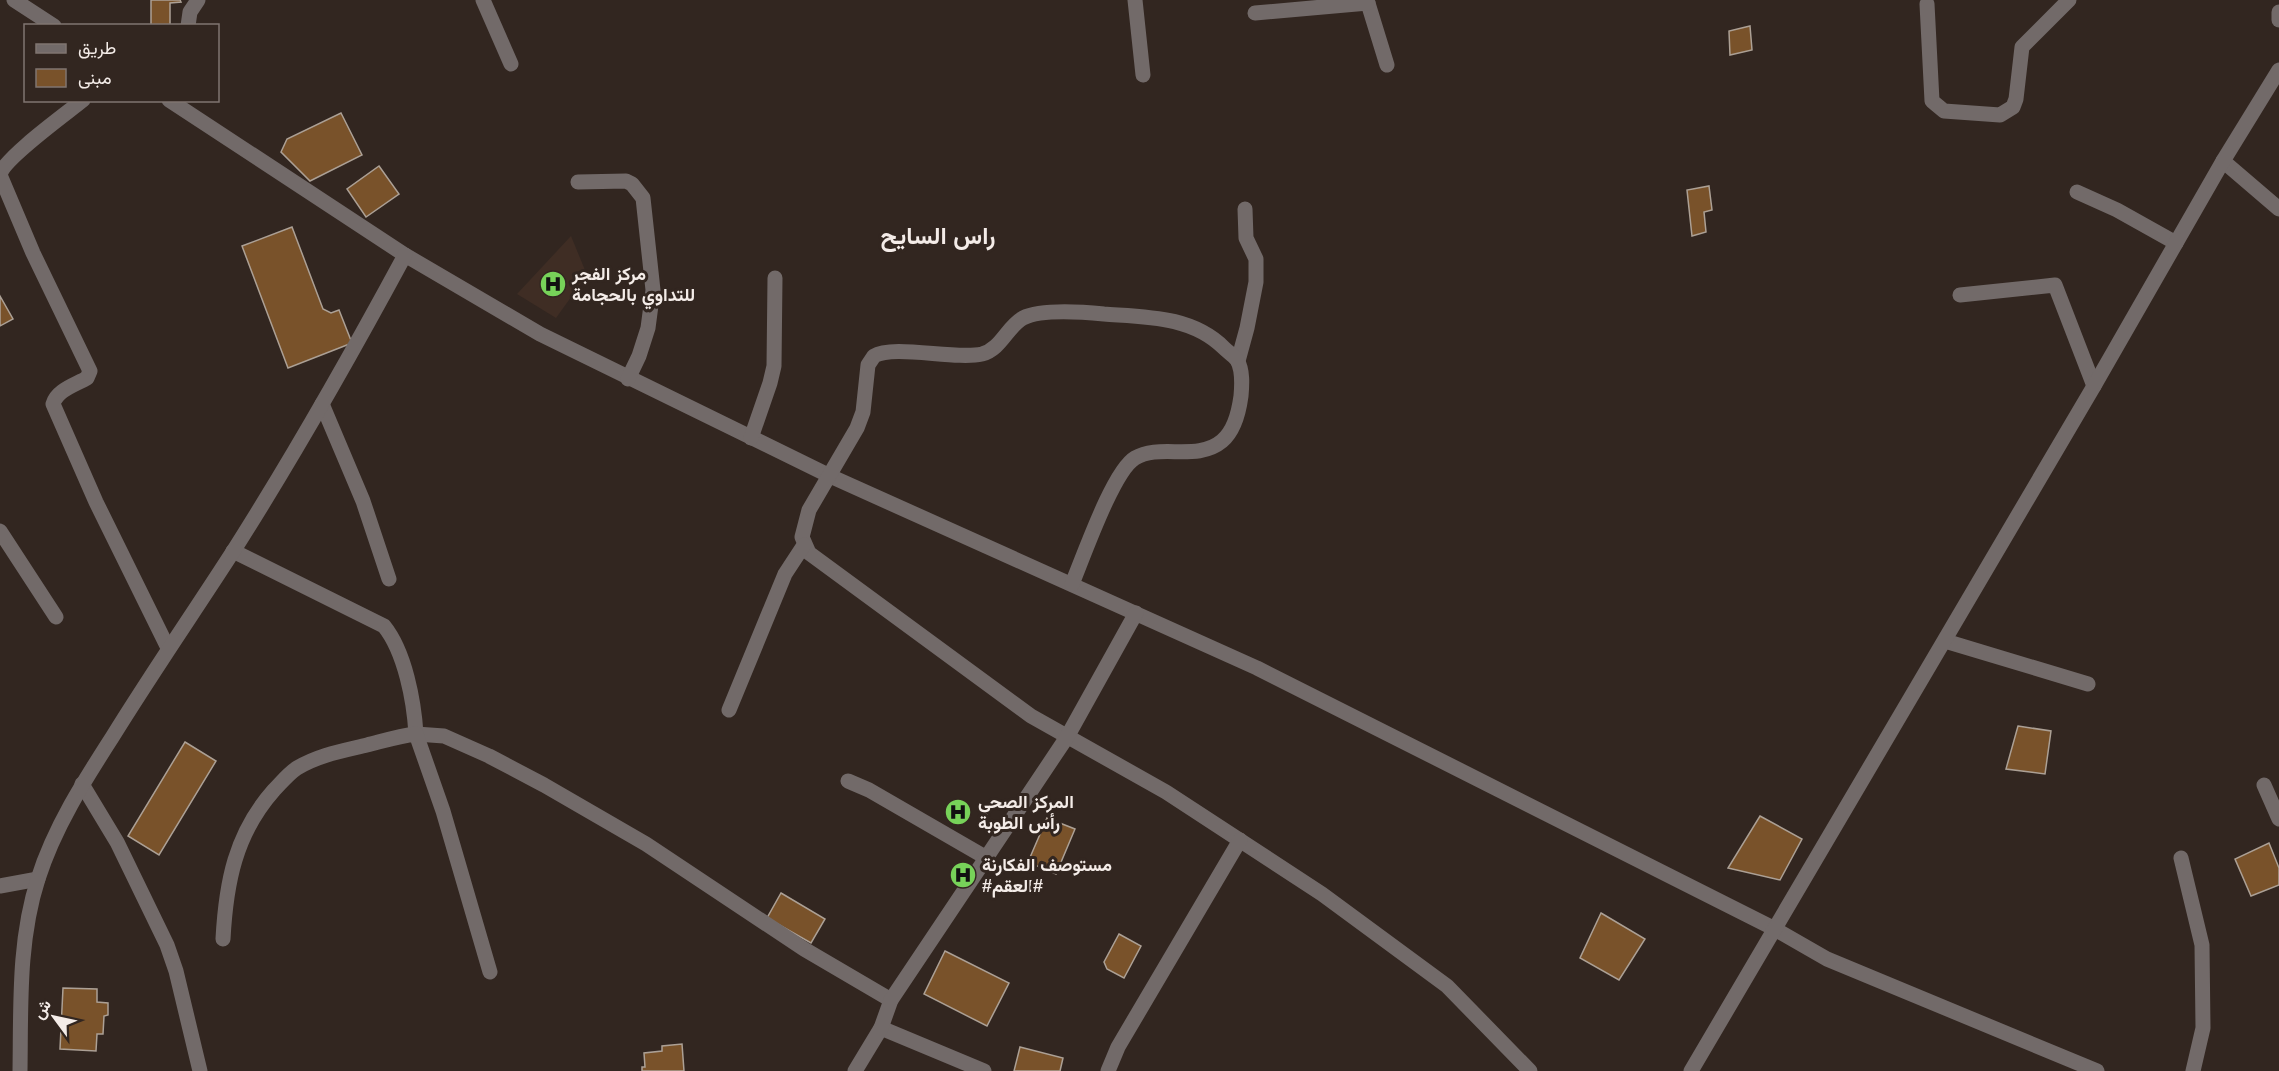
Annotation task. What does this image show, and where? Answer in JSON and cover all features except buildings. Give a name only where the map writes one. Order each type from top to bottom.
[{"type":"street","points":[[14,0],[51,24]]},
{"type":"street","points":[[188,24],[190,12],[198,0]]},
{"type":"street","points":[[483,0],[511,64]]},
{"type":"street","points":[[1135,0],[1143,75]]},
{"type":"street","points":[[1926,4],[1932,101],[1944,111],[2000,115],[2013,107],[2016,99],[2022,46],[2069,0]]},
{"type":"street","points":[[1255,13],[1367,1],[1387,65]]},
{"type":"street","points":[[2279,12],[2279,20]]},
{"type":"street","points":[[1691,1071],[1773,928],[1945,641],[2223,161],[2279,70]]},
{"type":"street","points":[[80,102],[2,168],[0,175],[33,254],[90,371],[87,378],[61,392],[53,404],[96,502],[168,648]]},
{"type":"street","points":[[173,102],[405,255],[524,326],[628,379],[830,476],[1267,673],[1773,928],[1827,959],[2097,1071]]},
{"type":"street","points":[[2223,161],[2279,209]]},
{"type":"street","points":[[578,182],[626,181],[638,189],[642,198],[653,290],[648,328],[639,356],[628,379]]},
{"type":"street","points":[[2077,192],[2117,210],[2176,243]]},
{"type":"street","points":[[1072,584],[1119,475],[1135,458],[1155,453],[1210,450],[1224,440],[1233,427],[1240,404],[1242,380],[1238,361],[1256,282],[1256,259],[1246,238],[1245,209]]},
{"type":"street","points":[[20,1071],[23,953],[26,924],[38,879],[52,842],[82,784],[233,551],[322,404],[405,255]]},
{"type":"street","points":[[751,438],[774,366],[775,278]]},
{"type":"street","points":[[1960,295],[2055,285],[2094,386]]},
{"type":"street","points":[[1238,361],[1196,328],[1177,321],[1086,312],[1038,314],[1022,319],[1000,342],[983,354],[967,356],[878,353],[868,365],[863,412],[857,428],[809,510],[802,537],[804,545],[817,560],[1031,716],[1166,792],[1322,894],[1447,986],[1530,1071]]},
{"type":"street","points":[[322,404],[363,501],[389,579]]},
{"type":"street","points":[[0,531],[56,617]]},
{"type":"street","points":[[729,710],[785,574],[804,545]]},
{"type":"street","points":[[233,551],[384,626],[394,641],[415,714],[416,734],[443,811],[490,972]]},
{"type":"street","points":[[855,1071],[881,1028],[891,1000],[1067,737],[1136,612]]},
{"type":"street","points":[[1945,641],[2088,684]]},
{"type":"street","points":[[223,939],[232,865],[254,817],[282,781],[296,769],[328,753],[416,734],[444,736],[489,756],[544,785],[646,844],[804,949],[891,1000]]},
{"type":"street","points":[[848,781],[869,790],[986,857]]},
{"type":"street","points":[[82,784],[117,842],[166,945],[176,971],[200,1071]]},
{"type":"street","points":[[2264,785],[2279,819]]},
{"type":"street","points":[[1108,1071],[1124,1038],[1240,840]]},
{"type":"street","points":[[2181,858],[2202,945],[2203,1028],[2193,1071]]},
{"type":"street","points":[[0,886],[38,879]]},
{"type":"street","points":[[881,1028],[984,1071]]},
{"type":"shaded area","name":"مركز الفجر للتداوي بالحجامة","points":[[571,236],[587,275],[556,318],[517,294]]},
{"type":"place","name":"مركز الفجر للتداوي بالحجامة","points":[[553,284]]},
{"type":"place","name":"المركز الصحي رأس الطوبة","points":[[958,812]]},
{"type":"place","name":"مستوصف الفكارنة #العقم#","points":[[963,875]]},
{"type":"district","name":"راس السايح","points":[[938,236]]}]
